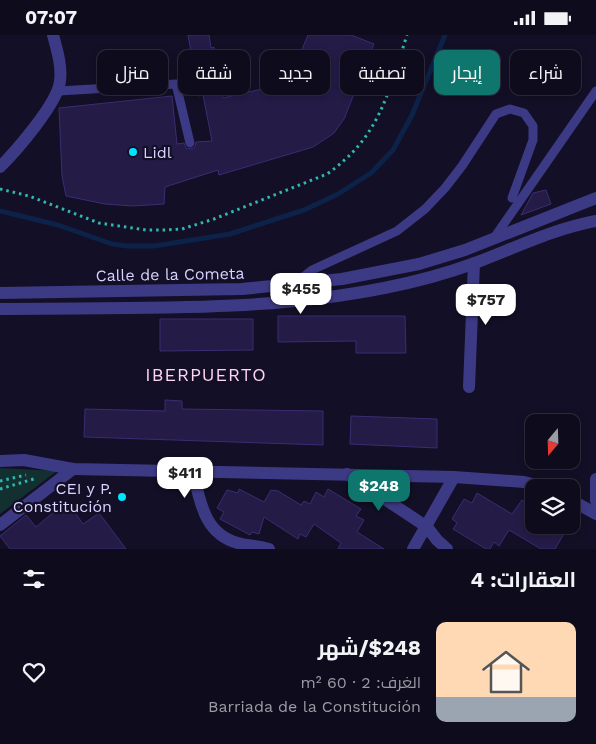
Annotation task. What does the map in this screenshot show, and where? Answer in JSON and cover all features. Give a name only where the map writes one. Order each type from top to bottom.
[{"type":"street","points":[[0,167],[50,107],[59,91],[61,71],[53,35]]},
{"type":"street","name":"Calle de la Cometa","points":[[0,293],[242,289],[342,279],[419,264],[465,250],[596,197]]},
{"type":"street","name":"Calle de la Cometa","points":[[0,309],[228,306],[294,302],[423,280],[474,263],[556,231],[596,221]]},
{"type":"street","points":[[470,387],[474,263]]},
{"type":"street","points":[[0,461],[24,460],[73,469],[454,477],[525,482]]},
{"type":"street","points":[[0,525],[73,469]]},
{"type":"street","points":[[193,472],[204,514],[212,528],[228,540],[236,543],[269,549]]},
{"type":"street","points":[[347,474],[427,527],[447,549]]},
{"type":"street","points":[[413,549],[454,477]]},
{"type":"street","points":[[596,479],[596,501]]},
{"type":"street","points":[[580,505],[596,514]]},
{"type":"lane","points":[[59,91],[176,84],[190,143]]},
{"type":"lane","points":[[494,238],[596,91]]},
{"type":"lane","points":[[293,285],[312,269],[397,231],[425,209],[462,166],[496,114],[510,109],[524,113],[533,125],[533,141],[512,198]]},
{"type":"path","points":[[0,189],[29,196],[99,223],[128,228],[165,231],[182,229],[214,219],[327,174],[343,163],[366,139],[375,124],[385,101],[407,35]]},
{"type":"path","points":[[0,489],[38,478]]},
{"type":"green space","points":[[0,468],[57,471],[0,514]]},
{"type":"building","points":[[188,35],[209,35],[211,48],[214,47],[215,50],[191,50]]},
{"type":"building","points":[[308,35],[351,35],[374,44],[372,50],[340,50],[340,95],[354,95],[344,119],[334,133],[313,147],[219,175],[218,170],[165,187],[164,204],[133,206],[105,204],[66,196],[62,176],[59,108],[172,96],[177,144],[184,143],[186,148],[191,149],[195,147],[196,142],[212,141],[203,95],[222,95],[223,98],[236,95],[250,95],[250,92],[260,89],[260,95],[330,95],[330,50],[302,50]]},
{"type":"building","points":[[546,190],[551,204],[521,215],[533,193]]},
{"type":"building","points":[[278,316],[405,316],[406,353],[356,353],[356,341],[278,342]]},
{"type":"building","points":[[160,319],[253,319],[253,350],[160,351]]},
{"type":"building","points":[[165,400],[182,401],[182,409],[323,411],[323,445],[84,437],[85,409],[165,411]]},
{"type":"building","points":[[351,416],[437,419],[437,448],[350,444]]},
{"type":"building","points":[[239,489],[264,502],[271,490],[278,491],[301,505],[304,501],[310,504],[316,492],[324,497],[328,489],[361,509],[356,516],[364,520],[357,532],[384,549],[338,549],[341,543],[314,524],[306,537],[300,534],[298,539],[264,517],[259,534],[252,532],[250,535],[220,519],[224,512],[217,508],[227,490],[238,493]]},
{"type":"building","points":[[477,493],[512,514],[522,500],[525,502],[525,534],[564,534],[555,549],[541,549],[509,530],[499,546],[494,542],[490,549],[486,549],[453,529],[457,523],[452,519],[464,499],[472,503]]},
{"type":"building","points":[[67,501],[83,524],[99,513],[126,549],[10,549],[0,536],[26,515],[36,527]]},
{"type":"waterway","points":[[0,211],[58,225],[112,244],[154,246],[230,234],[304,210],[338,194],[371,173],[393,150],[412,115],[445,35]]},
{"type":"place","name":"Lidl","points":[[133,152]]},
{"type":"place","name":"CEI y P. Constitución","points":[[122,497]]},
{"type":"district","name":"IBERPUERTO","points":[[206,375]]}]
